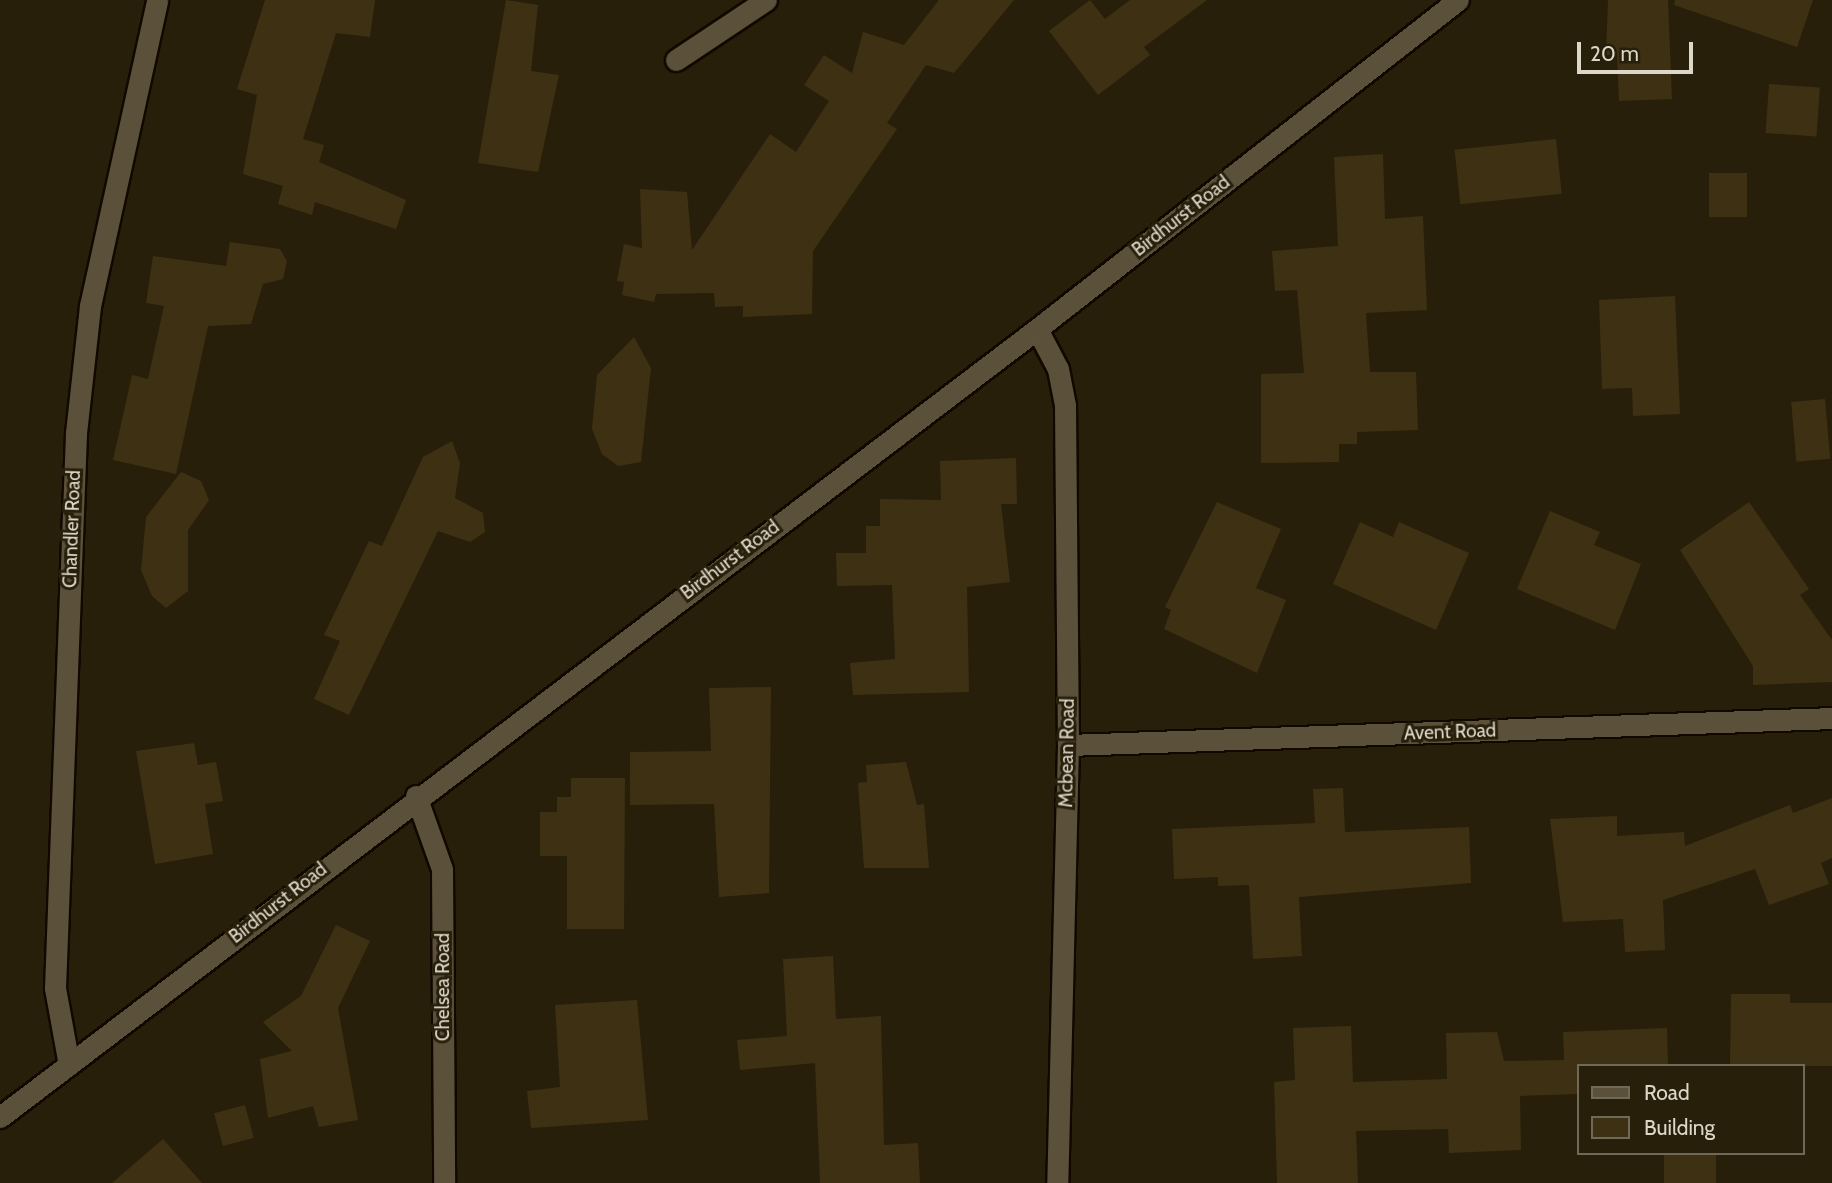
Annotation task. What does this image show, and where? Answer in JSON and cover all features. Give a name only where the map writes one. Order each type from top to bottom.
[{"type":"street","name":"Chandler Road","points":[[69,1065],[55,988],[76,433],[90,306],[157,0]]},
{"type":"street","points":[[677,60],[766,0]]},
{"type":"street","name":"Birdhurst Road","points":[[0,1117],[416,796],[1037,329],[1458,0]]},
{"type":"street","name":"Mcbean Road","points":[[1037,329],[1058,369],[1065,405],[1068,745],[1057,1183]]},
{"type":"street","name":"Avent Road","points":[[1068,745],[1832,718]]},
{"type":"street","name":"Chelsea Road","points":[[416,796],[442,869],[444,1183]]},
{"type":"building","points":[[265,0],[375,0],[370,37],[336,33],[303,139],[324,145],[319,162],[406,200],[396,229],[315,202],[312,215],[278,204],[283,186],[243,174],[257,95],[237,89]]},
{"type":"building","points":[[506,0],[538,5],[531,71],[559,75],[538,172],[478,163]]},
{"type":"building","points":[[939,0],[1014,0],[954,73],[926,65],[887,123],[897,129],[813,251],[812,314],[743,317],[743,306],[715,307],[714,293],[656,294],[654,302],[622,295],[624,282],[617,281],[624,244],[642,248],[640,189],[687,192],[692,250],[770,134],[796,152],[829,101],[804,85],[824,55],[852,73],[863,32],[904,45]]},
{"type":"building","points":[[1090,0],[1105,19],[1130,0],[1207,0],[1144,47],[1150,55],[1098,95],[1049,31]]},
{"type":"building","points":[[1608,0],[1668,0],[1672,99],[1619,101],[1617,55],[1606,55]]},
{"type":"building","points":[[1675,0],[1813,0],[1797,47],[1674,5]]},
{"type":"building","points":[[1769,84],[1820,88],[1816,136],[1766,133]]},
{"type":"building","points":[[1556,139],[1562,194],[1460,204],[1455,150]]},
{"type":"building","points":[[1383,154],[1385,219],[1423,216],[1427,310],[1366,313],[1370,372],[1416,372],[1418,430],[1357,432],[1357,444],[1339,444],[1339,462],[1261,463],[1261,374],[1304,373],[1297,290],[1275,291],[1272,251],[1338,246],[1334,157]]},
{"type":"building","points":[[1709,173],[1747,173],[1747,217],[1709,217]]},
{"type":"building","points":[[230,242],[280,249],[287,261],[283,279],[263,284],[251,324],[208,326],[176,474],[113,460],[132,375],[148,379],[164,306],[146,303],[153,256],[226,266]]},
{"type":"building","points":[[1675,296],[1680,414],[1633,416],[1632,388],[1602,389],[1599,300]]},
{"type":"building","points":[[634,337],[651,368],[641,462],[618,466],[602,454],[592,429],[597,375]]},
{"type":"building","points":[[1825,399],[1830,459],[1796,462],[1791,402]]},
{"type":"building","points":[[452,441],[460,463],[455,498],[483,513],[485,532],[470,542],[438,531],[349,715],[314,699],[340,641],[324,635],[369,541],[382,546],[423,457]]},
{"type":"building","points":[[1016,458],[1017,504],[1001,504],[1010,582],[967,587],[969,692],[853,695],[850,663],[895,659],[892,585],[837,586],[836,553],[866,553],[866,526],[880,526],[880,499],[941,500],[940,461]]},
{"type":"building","points":[[181,472],[201,481],[209,500],[188,530],[188,591],[166,608],[152,596],[141,570],[146,517]]},
{"type":"building","points":[[1217,502],[1281,529],[1256,588],[1286,600],[1257,673],[1164,629],[1171,610],[1165,607]]},
{"type":"building","points":[[1749,502],[1809,589],[1800,595],[1832,640],[1832,682],[1753,685],[1753,666],[1680,550]]},
{"type":"building","points":[[1550,511],[1600,532],[1594,545],[1641,564],[1615,630],[1517,589]]},
{"type":"building","points":[[1360,522],[1393,537],[1399,522],[1469,553],[1436,630],[1333,584]]},
{"type":"building","points":[[771,687],[769,893],[719,897],[714,804],[630,805],[630,752],[711,751],[709,688]]},
{"type":"building","points":[[194,743],[198,765],[216,762],[223,801],[205,804],[213,854],[155,864],[136,751]]},
{"type":"building","points":[[906,762],[917,805],[924,804],[929,868],[864,868],[858,783],[867,782],[866,765]]},
{"type":"building","points":[[571,778],[625,778],[624,929],[567,929],[567,856],[540,856],[540,812],[557,812],[557,797],[571,797]]},
{"type":"building","points":[[1343,788],[1345,832],[1469,827],[1471,883],[1299,897],[1302,956],[1253,959],[1249,885],[1218,886],[1218,877],[1174,879],[1172,829],[1315,823],[1313,789]]},
{"type":"building","points":[[1832,798],[1832,858],[1821,863],[1829,884],[1769,905],[1755,869],[1663,900],[1665,950],[1625,952],[1623,919],[1563,922],[1550,819],[1617,816],[1617,836],[1684,832],[1685,846],[1790,805],[1793,813]]},
{"type":"building","points":[[336,925],[370,941],[338,1008],[358,1120],[319,1127],[313,1106],[268,1118],[260,1059],[292,1051],[263,1022],[301,996]]},
{"type":"building","points":[[833,956],[836,1019],[881,1016],[884,1145],[918,1143],[920,1183],[820,1183],[815,1063],[740,1070],[737,1040],[787,1036],[783,959]]},
{"type":"building","points":[[1731,994],[1790,994],[1790,1003],[1832,1003],[1832,1066],[1730,1064]]},
{"type":"building","points":[[637,1000],[648,1120],[531,1128],[527,1091],[560,1087],[555,1005]]},
{"type":"building","points":[[1351,1026],[1353,1082],[1447,1079],[1446,1033],[1497,1032],[1504,1061],[1564,1060],[1563,1032],[1667,1028],[1668,1064],[1576,1064],[1576,1094],[1520,1096],[1521,1150],[1449,1153],[1448,1129],[1356,1131],[1358,1183],[1277,1183],[1274,1082],[1295,1080],[1293,1028]]},
{"type":"building","points":[[245,1105],[254,1138],[223,1146],[214,1113]]},
{"type":"building","points":[[163,1139],[202,1183],[112,1183],[156,1145]]},
{"type":"building","points":[[1664,1155],[1716,1155],[1716,1183],[1664,1183]]}]
